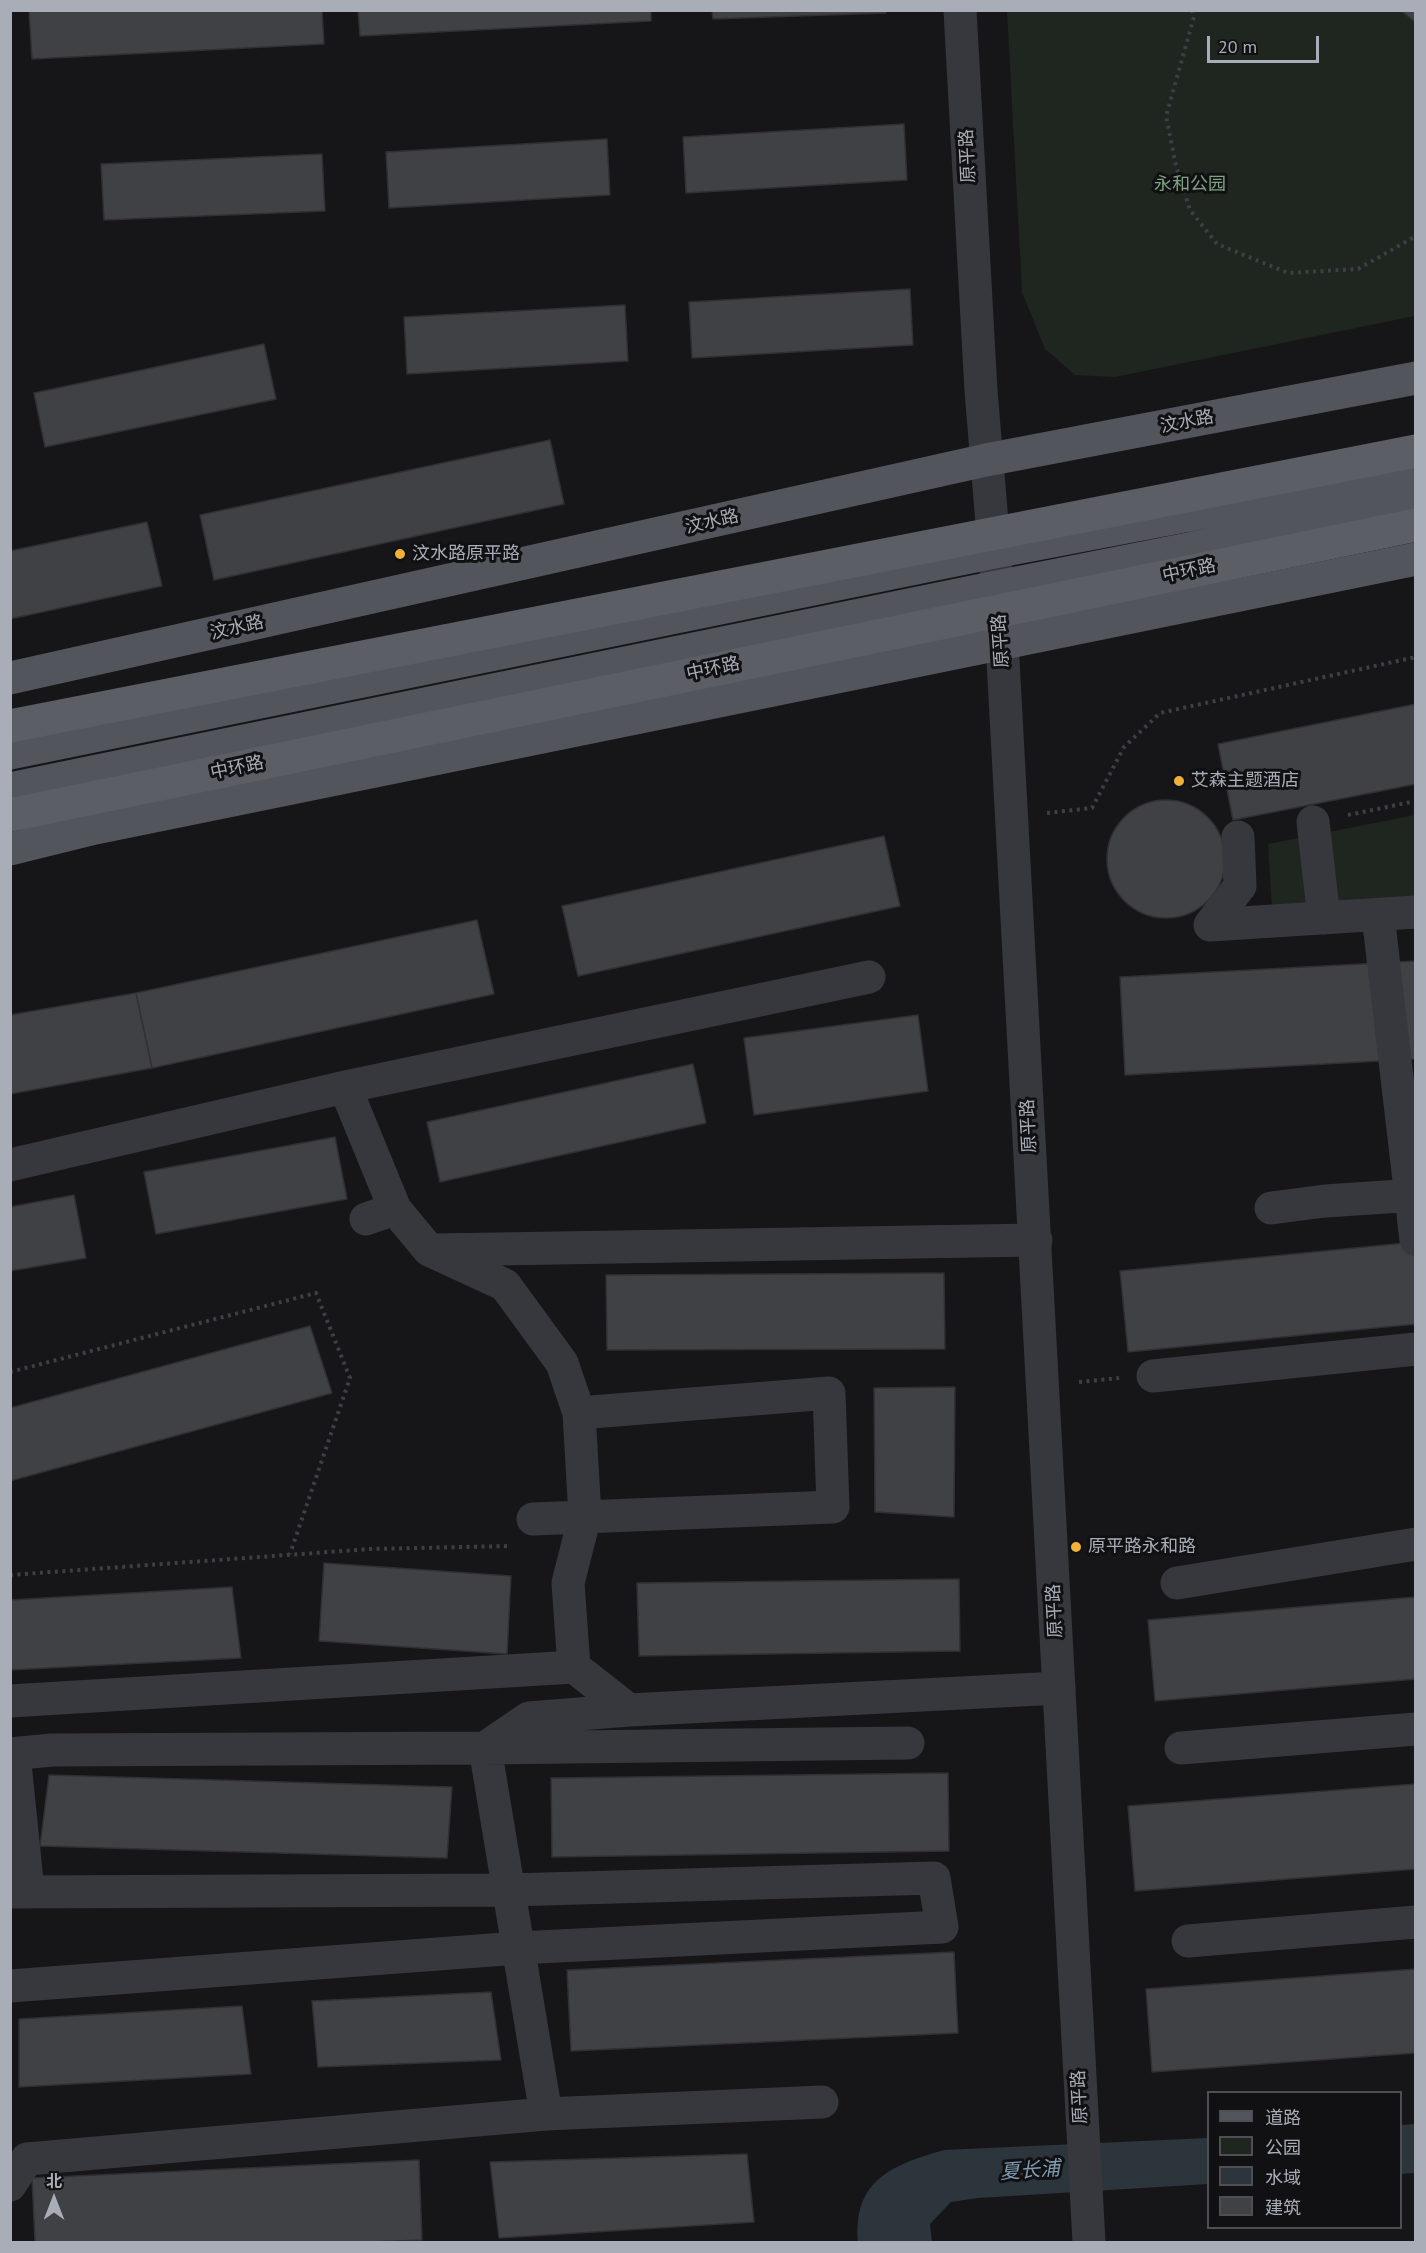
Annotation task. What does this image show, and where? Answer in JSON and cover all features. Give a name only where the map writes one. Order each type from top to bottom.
[{"type":"highway","points":[[10,726],[1416,452]]},
{"type":"highway","name":"中环路","points":[[10,815],[1416,525]]},
{"type":"main road","name":"汶水路","points":[[10,678],[986,460],[1416,378]]},
{"type":"main road","points":[[10,753],[994,552],[1416,472]]},
{"type":"main road","points":[[10,789],[997,587],[1416,504]]},
{"type":"main road","points":[[10,849],[95,828],[1416,559]]},
{"type":"main road","points":[[95,828],[207,749]]},
{"type":"street","name":"原平路","points":[[960,10],[986,460],[1002,642],[1089,2242]]},
{"type":"street","points":[[1313,822],[1324,918]]},
{"type":"street","points":[[1238,837],[1240,886],[1210,925],[1416,912]]},
{"type":"street","points":[[1378,915],[1414,1196],[1416,1240]]},
{"type":"street","points":[[10,1165],[345,1087],[869,977]]},
{"type":"street","points":[[345,1087],[381,1214],[429,1250],[505,1284],[562,1364],[579,1413],[585,1516],[568,1583],[574,1667]]},
{"type":"street","points":[[1271,1208],[1325,1201],[1414,1196]]},
{"type":"street","points":[[429,1250],[1036,1240]]},
{"type":"street","points":[[1153,1376],[1416,1349]]},
{"type":"street","points":[[527,1532],[585,1516],[833,1507],[829,1393],[579,1413]]},
{"type":"street","points":[[1177,1583],[1416,1544]]},
{"type":"street","points":[[10,1701],[574,1667],[629,1710]]},
{"type":"street","points":[[485,1748],[529,1718],[629,1710],[1059,1688]]},
{"type":"street","points":[[1181,1748],[1416,1729]]},
{"type":"street","points":[[10,1986],[518,1948],[942,1927],[934,1878],[509,1890],[19,1891],[12,1754],[63,1750],[908,1743]]},
{"type":"street","points":[[485,1748],[546,2114]]},
{"type":"street","points":[[1188,1941],[1416,1922]]},
{"type":"street","points":[[16,2163],[546,2114],[822,2102]]},
{"type":"path","points":[[1192,10],[1194,17],[1166,116],[1176,166],[1190,210],[1217,244],[1288,273],[1358,269],[1416,236]]},
{"type":"path","points":[[1012,818],[1092,808],[1124,747],[1160,713],[1416,657]]},
{"type":"path","points":[[10,1372],[316,1293],[350,1378],[290,1554]]},
{"type":"path","points":[[1044,1385],[1153,1376]]},
{"type":"path","points":[[10,1575],[370,1549],[527,1532]]},
{"type":"green space","name":"永和公园","points":[[1007,11],[1415,11],[1415,316],[1115,377],[1075,375],[1045,349],[1022,292]]},
{"type":"green space","points":[[1415,815],[1415,899],[1272,907],[1268,844]]},
{"type":"water","points":[[1415,2124],[1415,2173],[1402,2174],[1402,2125]]},
{"type":"water","name":"夏长浦","points":[[1207,2138],[1207,2184],[978,2198],[951,2202],[930,2224],[932,2242],[858,2242],[858,2221],[862,2204],[869,2190],[880,2178],[908,2162],[944,2150]]},
{"type":"building","points":[[29,10],[322,10],[324,44],[32,59]]},
{"type":"building","points":[[358,10],[651,10],[651,21],[360,36]]},
{"type":"building","points":[[712,10],[886,10],[886,13],[713,19]]},
{"type":"building","points":[[1400,10],[1416,10],[1415,22]]},
{"type":"building","points":[[904,124],[907,180],[686,193],[683,137]]},
{"type":"building","points":[[607,139],[610,195],[389,208],[386,152]]},
{"type":"building","points":[[322,154],[325,211],[104,220],[101,164]]},
{"type":"building","points":[[910,289],[913,345],[692,358],[689,302]]},
{"type":"building","points":[[625,305],[628,361],[407,374],[404,317]]},
{"type":"building","points":[[264,344],[276,399],[45,447],[34,393]]},
{"type":"building","points":[[550,440],[564,504],[214,580],[200,515]]},
{"type":"building","points":[[147,522],[162,586],[10,619],[10,551]]},
{"type":"building","points":[[1416,704],[1416,784],[1233,820],[1218,744]]},
{"type":"building","points":[[1166,800],[1189,804],[1208,817],[1221,836],[1225,859],[1221,882],[1208,901],[1189,914],[1166,918],[1143,914],[1124,901],[1111,882],[1107,859],[1111,836],[1124,817],[1143,804]]},
{"type":"building","points":[[884,836],[900,906],[578,976],[562,906]]},
{"type":"building","points":[[477,920],[494,994],[152,1068],[136,993]]},
{"type":"building","points":[[1416,961],[1416,1059],[1125,1075],[1120,977]]},
{"type":"building","points":[[136,993],[152,1068],[10,1094],[10,1015]]},
{"type":"building","points":[[918,1015],[928,1091],[754,1115],[744,1038]]},
{"type":"building","points":[[693,1064],[706,1123],[440,1182],[427,1122]]},
{"type":"building","points":[[335,1137],[347,1199],[156,1234],[144,1172]]},
{"type":"building","points":[[74,1195],[86,1258],[10,1271],[10,1207]]},
{"type":"building","points":[[1416,1242],[1416,1324],[1128,1352],[1120,1271]]},
{"type":"building","points":[[944,1273],[945,1349],[607,1350],[606,1275]]},
{"type":"building","points":[[310,1326],[332,1393],[10,1481],[10,1408]]},
{"type":"building","points":[[955,1387],[954,1517],[875,1512],[874,1388]]},
{"type":"building","points":[[324,1563],[511,1576],[507,1654],[319,1641]]},
{"type":"building","points":[[959,1579],[960,1651],[639,1656],[637,1583]]},
{"type":"building","points":[[232,1587],[241,1658],[10,1670],[10,1600]]},
{"type":"building","points":[[1416,1597],[1416,1679],[1155,1701],[1148,1620]]},
{"type":"building","points":[[948,1773],[949,1851],[552,1857],[551,1778]]},
{"type":"building","points":[[49,1775],[452,1787],[447,1858],[40,1846]]},
{"type":"building","points":[[1416,1784],[1416,1869],[1135,1891],[1128,1806]]},
{"type":"building","points":[[954,1952],[958,2033],[571,2051],[567,1970]]},
{"type":"building","points":[[1416,1969],[1416,2053],[1152,2072],[1146,1989]]},
{"type":"building","points":[[491,1992],[501,2060],[318,2067],[312,2001]]},
{"type":"building","points":[[242,2006],[251,2074],[19,2087],[19,2019]]},
{"type":"building","points":[[747,2154],[754,2222],[499,2238],[490,2162]]},
{"type":"building","points":[[419,2160],[422,2240],[35,2242],[32,2178]]},
{"type":"place","name":"汶水路原平路","points":[[400,554]]},
{"type":"place","name":"艾森主题酒店","points":[[1179,781]]},
{"type":"place","name":"原平路永和路","points":[[1076,1547]]}]
